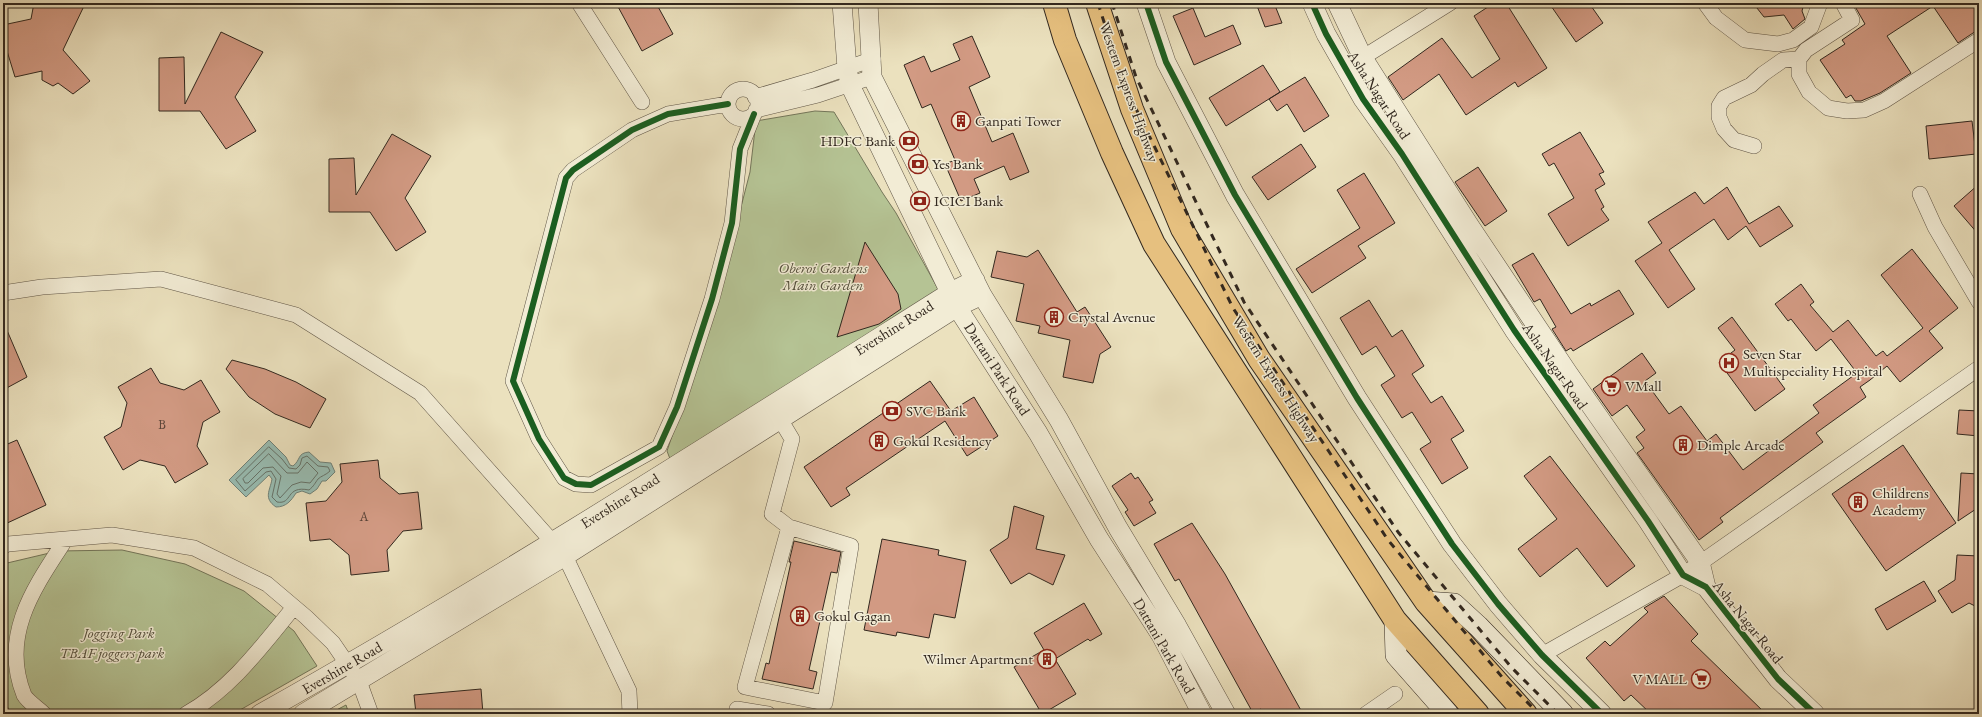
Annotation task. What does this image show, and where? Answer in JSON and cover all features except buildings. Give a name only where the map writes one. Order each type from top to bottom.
[{"type":"highway","name":"Western Express Highway","points":[[1054,3],[1068,47],[1112,153],[1154,244],[1395,620],[1478,714]]},
{"type":"highway","name":"Western Express Highway","points":[[1097,3],[1132,109],[1182,229],[1259,359],[1426,602],[1526,714]]},
{"type":"main road","points":[[1426,602],[1454,604],[1478,626],[1563,714]]},
{"type":"main road","points":[[1395,620],[1396,655],[1448,714]]},
{"type":"street","points":[[579,3],[642,102]]},
{"type":"street","name":"Dattani Park Road","points":[[842,3],[848,76],[954,300],[1038,433],[1099,539],[1169,630],[1226,714]]},
{"type":"street","name":"Dattani Park Road","points":[[868,3],[872,77],[978,287],[1059,420],[1118,528],[1169,630],[1202,714]]},
{"type":"street","points":[[1146,3],[1166,62],[1234,195],[1356,398],[1452,544],[1498,604],[1542,656],[1602,714]]},
{"type":"street","name":"Asha Nagar Road","points":[[1312,3],[1326,34],[1363,99],[1402,154],[1514,330],[1648,521],[1683,575],[1706,587],[1778,679],[1815,714]]},
{"type":"street","name":"Asha Nagar Road","points":[[1337,3],[1363,58],[1469,225],[1540,331],[1700,562],[1706,587]]},
{"type":"street","points":[[1345,69],[1450,3]]},
{"type":"street","points":[[1705,3],[1716,18],[1745,40],[1778,44],[1793,40],[1811,27],[1820,3]]},
{"type":"street","points":[[1843,3],[1852,20],[1806,50],[1799,59],[1799,74],[1809,92],[1828,108],[1847,111],[1864,110],[1884,101],[1979,40]]},
{"type":"street","points":[[728,104],[668,114],[632,130],[573,170],[566,178],[513,381],[539,439],[564,478],[576,484],[591,485],[659,447],[677,407],[712,299],[732,223],[740,149],[755,107],[748,90],[739,90],[731,95],[728,104],[731,114],[735,117],[745,119],[755,107],[818,95],[872,59]]},
{"type":"street","points":[[1754,146],[1734,140],[1724,129],[1719,117],[1719,106],[1724,98],[1751,85],[1763,74],[1783,60],[1799,59]]},
{"type":"street","points":[[848,76],[872,77]]},
{"type":"street","points":[[1920,194],[1935,227],[1979,302]]},
{"type":"street","points":[[3,293],[42,287],[161,279],[296,315],[420,393],[559,549],[629,691],[630,714]]},
{"type":"street","name":"Evershine Road","points":[[303,714],[358,681],[559,549],[954,300],[978,287]]},
{"type":"street","name":"Evershine Road","points":[[675,476],[780,420],[954,300]]},
{"type":"street","points":[[1542,656],[1683,575],[1979,368]]},
{"type":"street","points":[[780,420],[792,439],[772,514],[789,527],[851,546],[825,703],[745,687],[789,527]]},
{"type":"street","points":[[1038,433],[1059,420]]},
{"type":"street","points":[[659,447],[675,476]]},
{"type":"street","points":[[1099,539],[1118,528]]},
{"type":"street","points":[[3,546],[8,544],[112,536],[194,548],[267,584],[294,607],[332,643],[348,665],[358,681],[371,714]]},
{"type":"street","points":[[44,714],[25,695],[15,668],[13,635],[22,607],[66,539]]},
{"type":"street","name":"Evershine Road","points":[[260,714],[559,549]]},
{"type":"street","points":[[186,714],[198,707],[244,669],[294,607]]},
{"type":"street","points":[[1366,714],[1396,694]]},
{"type":"street","points":[[736,714],[737,709],[768,714]]},
{"type":"green space","name":"Oberoi Gardens Main Garden","points":[[815,111],[834,112],[896,213],[948,307],[678,480],[667,451],[715,308],[750,172],[756,121]]},
{"type":"green space","name":"Jogging Park","points":[[122,550],[185,564],[244,591],[294,631],[317,666],[233,714],[12,714],[3,700],[3,564],[58,551]]},
{"type":"green space","points":[[346,705],[349,714],[329,714]]},
{"type":"water","points":[[269,440],[286,457],[290,465],[293,466],[301,455],[309,452],[320,462],[331,463],[335,472],[326,481],[322,481],[317,489],[310,494],[302,491],[296,493],[290,501],[283,506],[276,507],[272,504],[268,497],[272,479],[269,475],[246,497],[229,480]]},
{"type":"railway","points":[[1098,3],[1123,82],[1233,308],[1388,540],[1502,677],[1539,714]]},
{"type":"railway","points":[[1112,3],[1136,77],[1244,302],[1398,532],[1512,668],[1558,714]]},
{"type":"cycle path","points":[[1146,3],[1166,62],[1235,195],[1357,398],[1452,544],[1498,604],[1542,655],[1602,714]]},
{"type":"cycle path","points":[[1312,3],[1326,34],[1363,99],[1402,154],[1514,330],[1648,521],[1683,575],[1706,587],[1778,679],[1815,714]]},
{"type":"cycle path","points":[[728,104],[668,114],[632,130],[573,170],[566,178],[513,381],[539,439],[564,478],[576,484],[591,485],[659,447],[677,407],[712,299],[732,223],[740,149],[754,114]]},
{"type":"place","name":"Ganpati Tower","points":[[961,121]]},
{"type":"place","name":"HDFC Bank","points":[[909,141]]},
{"type":"place","name":"Yes Bank","points":[[918,164]]},
{"type":"place","name":"ICICI Bank","points":[[920,201]]},
{"type":"place","name":"Crystal Avenue","points":[[1054,317]]},
{"type":"place","name":"Seven Star Multispeciality Hospital","points":[[1729,363]]},
{"type":"place","name":"VMall","points":[[1611,386]]},
{"type":"place","name":"SVC Bank","points":[[892,411]]},
{"type":"place","name":"Gokul Residency","points":[[879,441]]},
{"type":"place","name":"Dimple Arcade","points":[[1683,445]]},
{"type":"place","name":"Childrens Academy","points":[[1858,502]]},
{"type":"place","name":"Gokul Gagan","points":[[800,616]]},
{"type":"place","name":"Wilmer Apartment","points":[[1047,659]]},
{"type":"place","name":"V MALL","points":[[1701,679]]},
{"type":"park label","name":"TBAF joggers park","points":[[112,653]]}]
